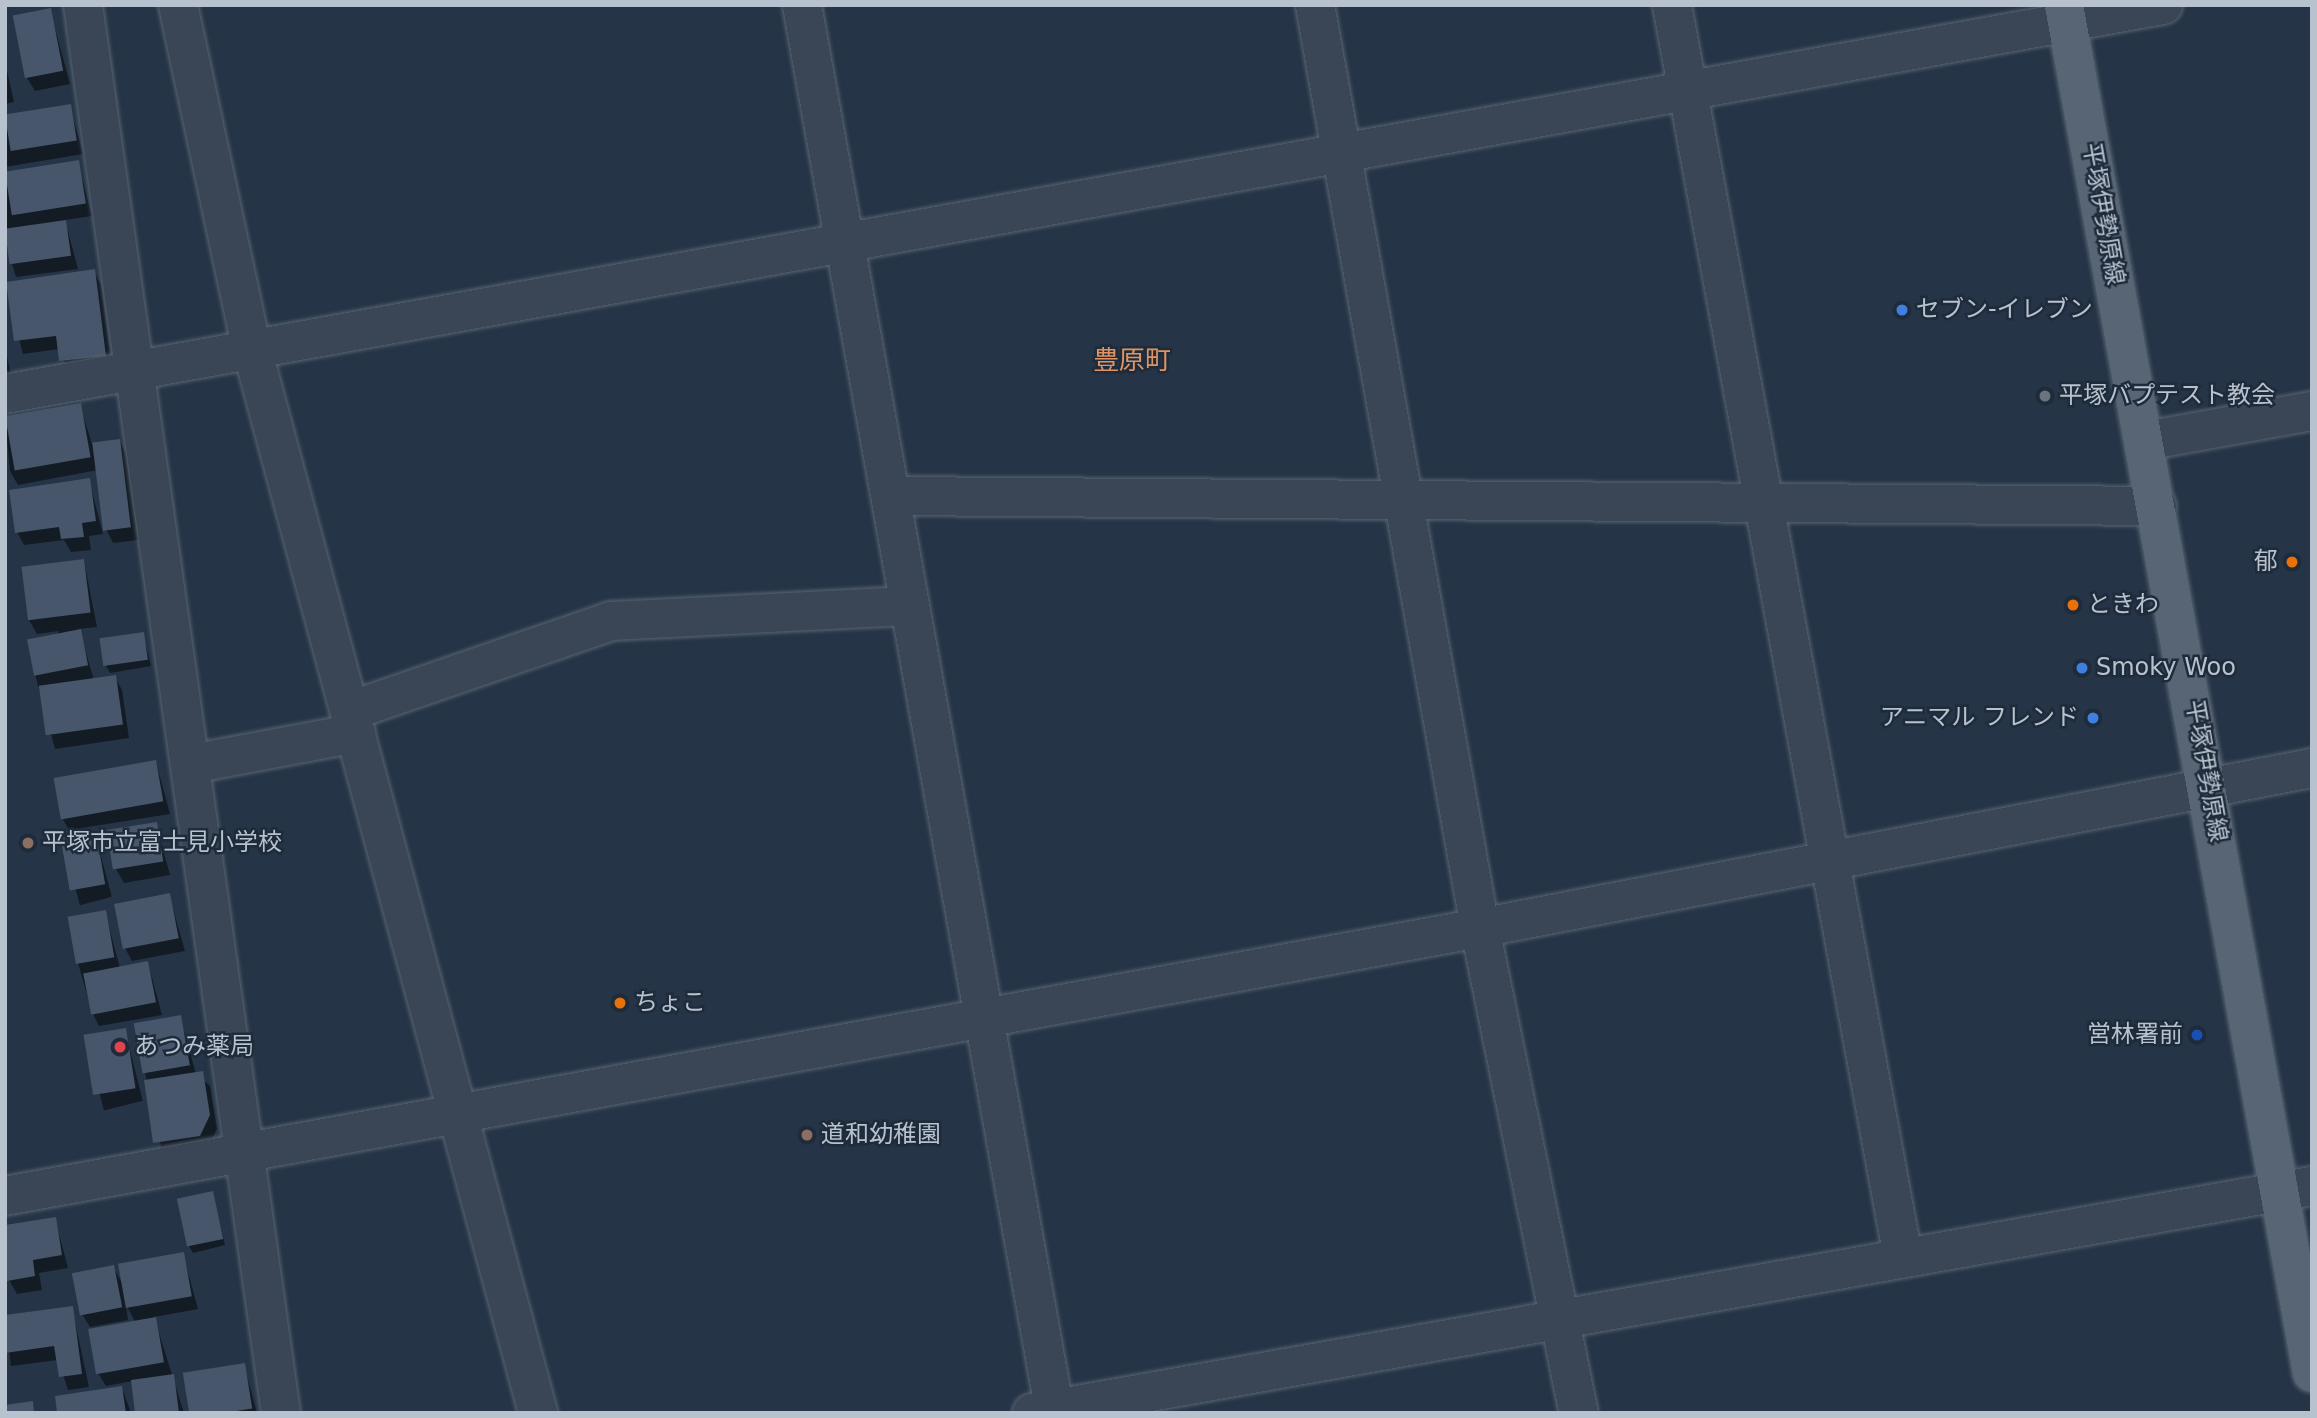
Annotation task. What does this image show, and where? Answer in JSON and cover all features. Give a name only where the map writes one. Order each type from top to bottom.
[{"type":"main road","name":"平塚伊勢原線","points":[[2066,14],[2208,786],[2297,1188],[2312,1373]]},
{"type":"street","points":[[83,5],[281,1413]]},
{"type":"street","points":[[178,5],[252,349],[460,1110],[538,1413]]},
{"type":"street","points":[[802,5],[842,243],[892,496],[908,606],[1047,1411],[2297,1188]]},
{"type":"street","points":[[1315,5],[1480,928],[1562,1319],[1579,1413]]},
{"type":"street","points":[[1672,5],[1903,1258]]},
{"type":"street","points":[[5,394],[1687,90],[2066,14],[2164,5]]},
{"type":"street","points":[[2145,441],[2312,411]]},
{"type":"street","points":[[892,496],[2157,506]]},
{"type":"street","points":[[191,764],[353,722],[611,621],[908,606]]},
{"type":"street","points":[[5,1196],[460,1110],[1480,928],[2312,768]]},
{"type":"building","points":[[51,8],[63,71],[25,78],[13,15]]},
{"type":"building","points":[[71,104],[77,141],[11,151],[5,114]]},
{"type":"building","points":[[79,160],[86,203],[12,215],[5,172]]},
{"type":"building","points":[[66,220],[71,256],[10,264],[5,229]]},
{"type":"building","points":[[95,269],[106,356],[59,361],[56,336],[14,341],[6,282]]},
{"type":"building","points":[[81,403],[91,457],[15,471],[5,416]]},
{"type":"building","points":[[120,439],[131,527],[103,531],[92,442]]},
{"type":"building","points":[[90,478],[96,521],[82,523],[84,537],[61,539],[59,527],[15,533],[9,490]]},
{"type":"building","points":[[84,559],[91,613],[28,620],[21,567]]},
{"type":"building","points":[[81,629],[88,665],[34,676],[27,639]]},
{"type":"building","points":[[144,632],[148,660],[103,666],[99,638]]},
{"type":"building","points":[[116,675],[123,725],[46,735],[39,686]]},
{"type":"building","points":[[156,760],[163,801],[61,819],[54,778]]},
{"type":"building","points":[[157,822],[163,862],[113,869],[107,830]]},
{"type":"building","points":[[96,832],[105,884],[70,890],[61,838]]},
{"type":"building","points":[[170,893],[179,938],[123,949],[114,904]]},
{"type":"building","points":[[106,910],[114,957],[76,964],[68,917]]},
{"type":"building","points":[[148,961],[156,1002],[91,1015],[83,974]]},
{"type":"building","points":[[181,1015],[190,1065],[143,1074],[134,1023]]},
{"type":"building","points":[[126,1028],[136,1088],[93,1095],[84,1035]]},
{"type":"building","points":[[203,1071],[210,1115],[200,1136],[153,1143],[144,1080]]},
{"type":"building","points":[[213,1191],[223,1239],[187,1247],[177,1199]]},
{"type":"building","points":[[56,1217],[62,1255],[33,1260],[35,1276],[7,1281],[5,1225]]},
{"type":"building","points":[[184,1252],[192,1296],[126,1308],[118,1264]]},
{"type":"building","points":[[114,1265],[122,1307],[80,1315],[72,1273]]},
{"type":"building","points":[[73,1306],[82,1374],[59,1377],[54,1346],[5,1353],[5,1315]]},
{"type":"building","points":[[156,1317],[164,1362],[96,1374],[88,1329]]},
{"type":"building","points":[[245,1363],[252,1408],[223,1413],[189,1413],[183,1373]]},
{"type":"building","points":[[174,1374],[179,1413],[135,1413],[131,1380]]},
{"type":"building","points":[[122,1386],[126,1413],[57,1413],[55,1396]]},
{"type":"building","points":[[33,1401],[34,1413],[5,1413],[5,1405]]},
{"type":"place","name":"セブン-イレブン","points":[[1902,310]]},
{"type":"place","name":"平塚バプテスト教会","points":[[2045,396]]},
{"type":"place","name":"郁","points":[[2292,562]]},
{"type":"place","name":"ときわ","points":[[2073,605]]},
{"type":"place","name":"Smoky Woo","points":[[2082,668]]},
{"type":"place","name":"アニマル フレンド","points":[[2093,718]]},
{"type":"place","name":"平塚市立富士見小学校","points":[[28,843]]},
{"type":"place","name":"ちょこ","points":[[620,1003]]},
{"type":"place","name":"営林署前","points":[[2197,1035]]},
{"type":"place","name":"あつみ薬局","points":[[120,1047]]},
{"type":"place","name":"道和幼稚園","points":[[807,1135]]},
{"type":"district","name":"豊原町","points":[[1132,361]]}]
